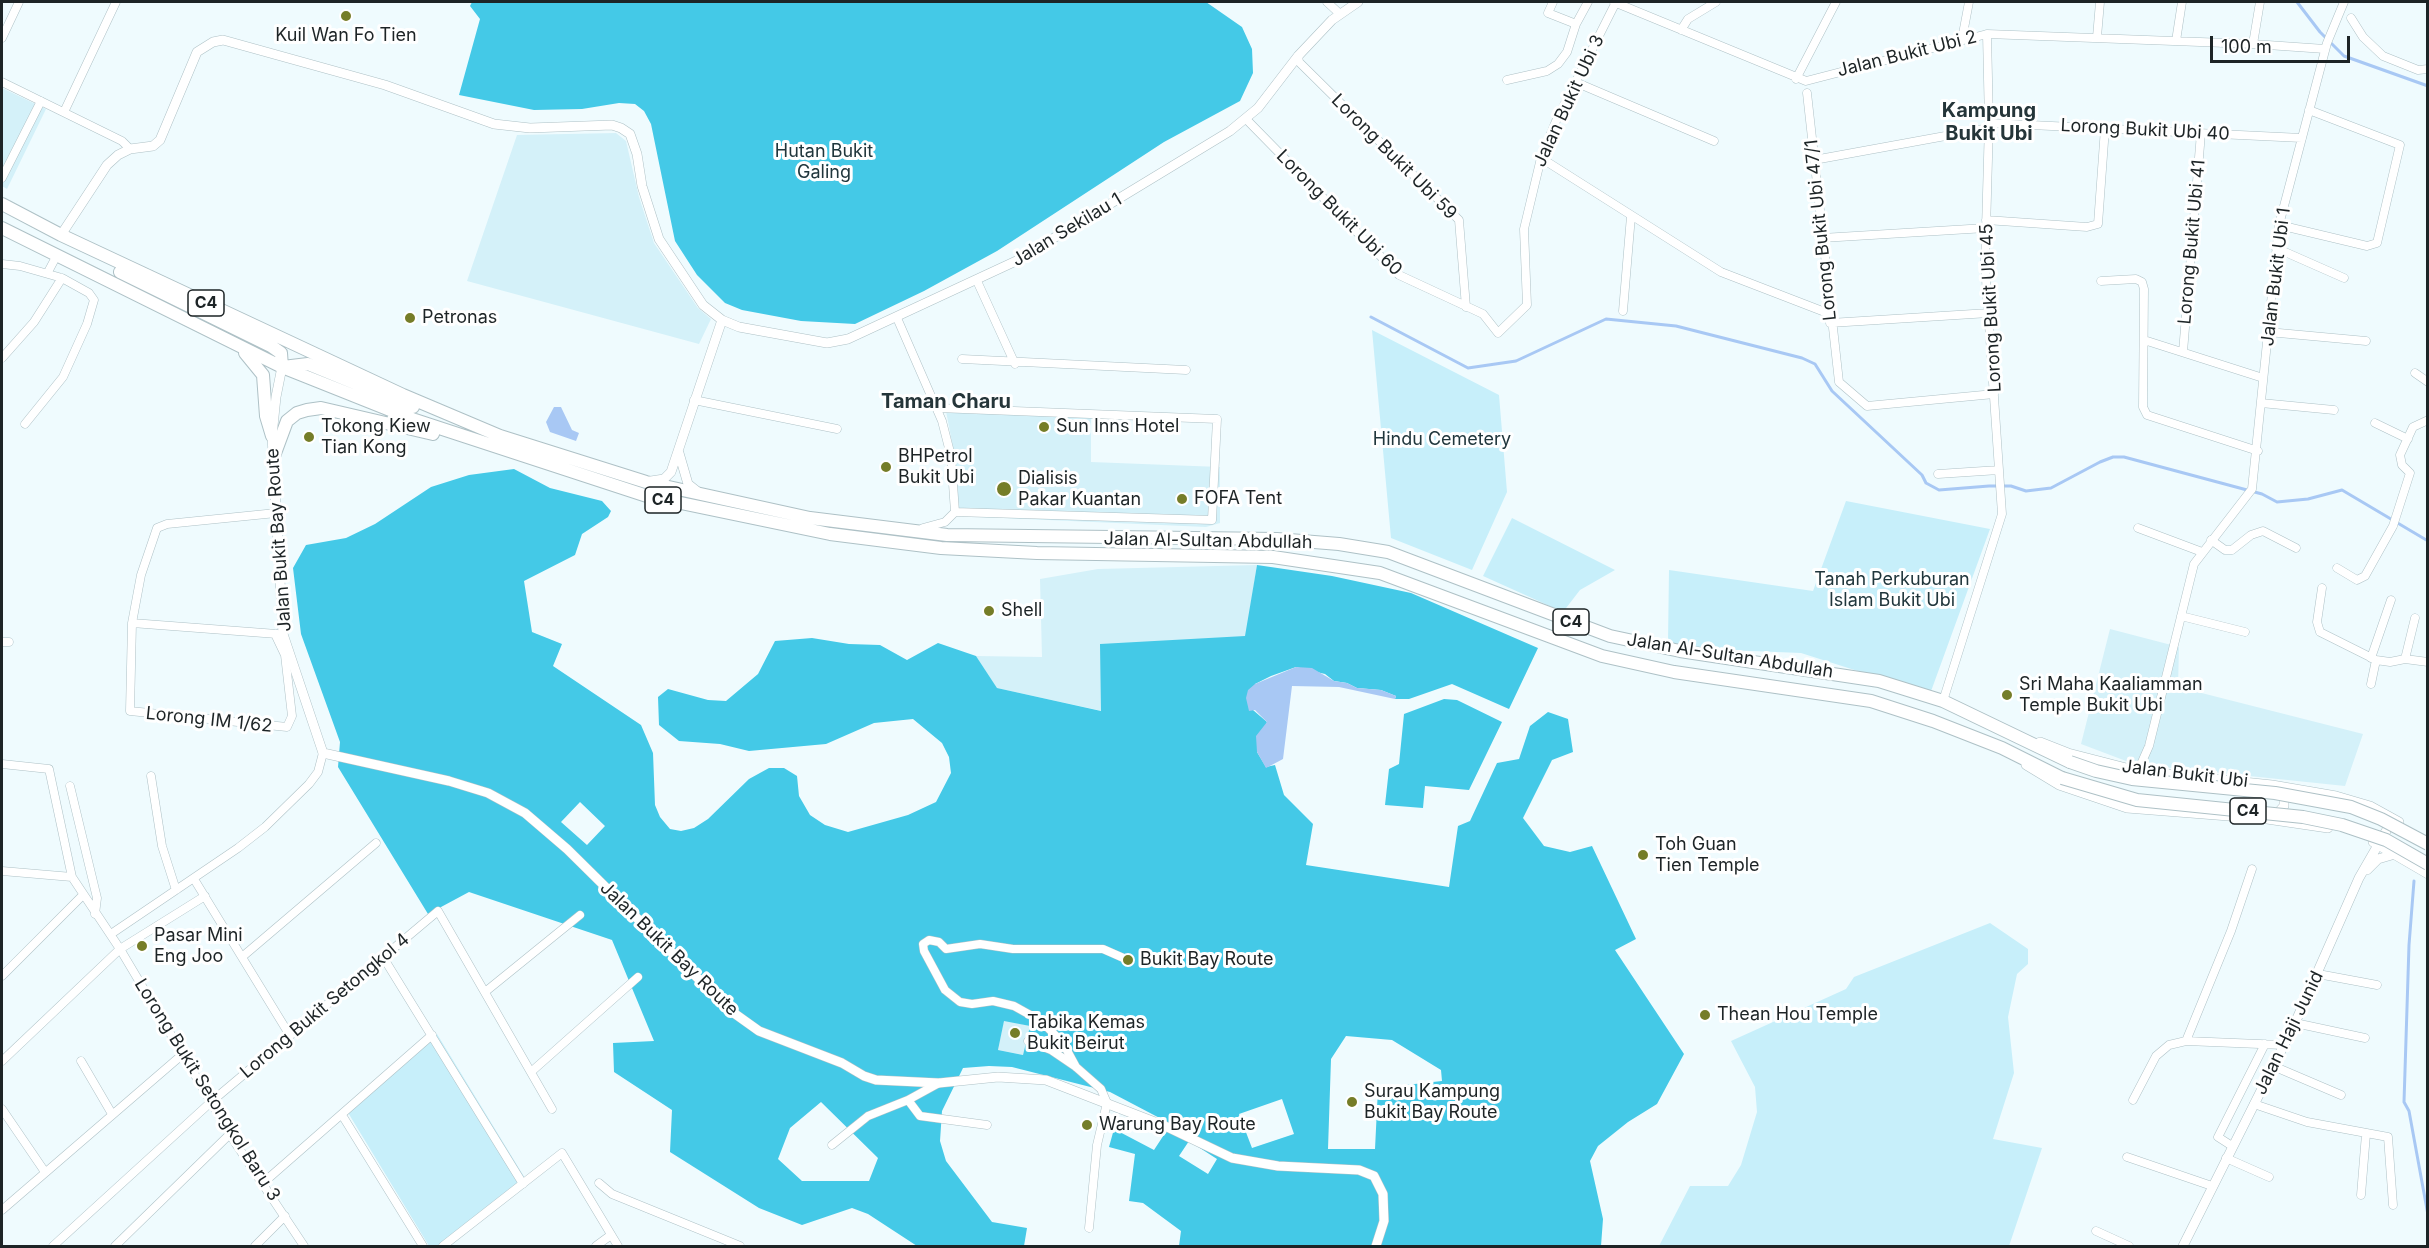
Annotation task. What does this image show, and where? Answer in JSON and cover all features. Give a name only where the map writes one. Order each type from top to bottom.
[{"type":"main road","name":"Jalan Al-Sultan Abdullah","points":[[2,204],[61,235],[500,442],[647,496],[701,509],[852,537],[941,548],[1037,553],[1272,557],[1380,573],[1602,656],[1674,672],[1871,701],[1933,721],[2002,748],[2062,778],[2137,800],[2303,817],[2342,825],[2386,840],[2427,864]]},
{"type":"main road","name":"C4","points":[[2,228],[282,367]]},
{"type":"main road","points":[[61,235],[115,269],[271,346],[281,353],[282,367],[308,364],[383,397],[500,442]]},
{"type":"main road","points":[[238,346],[263,375],[266,416],[272,436]]},
{"type":"main road","points":[[274,456],[287,421],[297,413],[321,408],[500,442]]},
{"type":"main road","name":"Jalan Al-Sultan Abdullah","points":[[500,442],[707,497],[810,518],[947,535],[1277,539],[1339,544],[1388,552],[1610,636],[1680,651],[1879,681],[1943,701],[2010,730],[2070,762],[2096,771],[2132,779],[2275,793],[2351,807],[2381,819],[2427,844]]},
{"type":"street","points":[[2,38],[19,2]]},
{"type":"street","points":[[64,112],[116,2]]},
{"type":"street","points":[[1328,2],[1340,14]]},
{"type":"street","name":"Jalan Sekilau 1","points":[[722,320],[739,327],[827,343],[858,336],[977,281],[1088,218],[1246,119],[1264,101],[1298,56],[1340,14],[1358,2]]},
{"type":"street","points":[[1553,2],[1548,13],[1576,24]]},
{"type":"street","points":[[1507,80],[1546,71],[1558,64],[1567,52],[1576,24],[1588,2]]},
{"type":"street","name":"Jalan Bukit Ubi 2","points":[[1615,2],[1796,79],[1806,81],[1987,34],[2326,46]]},
{"type":"street","name":"Jalan Bukit Ubi 3","points":[[1498,333],[1527,305],[1524,229],[1541,158],[1575,82],[1615,2]]},
{"type":"street","points":[[1682,30],[1688,19],[1716,2]]},
{"type":"street","points":[[1796,79],[1836,2]]},
{"type":"street","points":[[1962,39],[1969,2]]},
{"type":"street","points":[[2097,37],[2100,2]]},
{"type":"street","points":[[2176,41],[2182,2]]},
{"type":"street","points":[[2253,44],[2260,2]]},
{"type":"street","name":"Jalan Bukit Ubi 1","points":[[2211,540],[2252,489],[2258,451],[2278,225],[2326,46],[2343,2]]},
{"type":"street","points":[[2351,18],[2363,37],[2383,56],[2418,70],[2427,69]]},
{"type":"street","name":"Lorong Bukit Ubi 45","points":[[1943,701],[2002,514],[1989,313],[1986,224],[1989,126],[1987,34]]},
{"type":"street","points":[[61,235],[107,165],[118,155],[130,149],[153,146],[160,140],[197,52],[213,42],[224,40],[385,85],[494,124],[530,128],[612,125],[630,134],[637,154],[642,186],[659,239],[703,305],[722,320],[679,450],[668,476],[646,482]]},
{"type":"street","name":"Lorong Bukit Ubi 59","points":[[1298,56],[1299,62],[1459,220],[1466,307]]},
{"type":"street","points":[[2,82],[122,141],[130,149]]},
{"type":"street","points":[[1575,82],[1714,141]]},
{"type":"street","name":"Lorong Bukit Ubi 47/1","points":[[1807,93],[1835,368],[1839,382],[1867,406],[1994,394]]},
{"type":"street","points":[[2,178],[41,101]]},
{"type":"street","points":[[2278,225],[2367,246],[2377,243],[2400,145],[2309,110]]},
{"type":"street","name":"Lorong Bukit Ubi 60","points":[[1246,119],[1399,275],[1488,317],[1498,333]]},
{"type":"street","name":"Lorong Bukit Ubi 40","points":[[1814,160],[1989,126],[2302,138]]},
{"type":"street","points":[[1822,238],[1986,224],[2087,226],[2098,224],[2105,129]]},
{"type":"street","name":"Lorong Bukit Ubi 41","points":[[2183,352],[2201,133]]},
{"type":"street","points":[[1541,158],[1707,264],[1830,319],[1989,313]]},
{"type":"street","points":[[1623,310],[1631,216]]},
{"type":"street","points":[[2276,248],[2344,278]]},
{"type":"street","points":[[48,272],[57,255]]},
{"type":"street","points":[[2,264],[48,272],[89,293],[94,300],[63,377],[25,424]]},
{"type":"street","points":[[2,358],[34,322],[62,278]]},
{"type":"street","points":[[2101,281],[2136,279],[2142,282],[2143,407],[2146,415],[2258,451]]},
{"type":"street","points":[[977,281],[1015,364]]},
{"type":"street","points":[[897,318],[938,408],[951,456],[955,512]]},
{"type":"street","points":[[2268,332],[2366,341]]},
{"type":"street","points":[[2144,340],[2263,378]]},
{"type":"street","points":[[962,359],[1015,364],[1186,370]]},
{"type":"street","name":"Jalan Bukit Bay Route","points":[[282,367],[272,436],[279,634],[323,753],[449,781],[488,793],[525,813],[547,831],[693,975],[759,1031],[842,1063],[864,1076],[890,1081],[939,1083],[998,1077],[1029,1077],[1046,1080],[1165,1126],[1232,1158],[1278,1166],[1359,1170],[1374,1176],[1379,1183],[1384,1207],[1384,1221],[1376,1246]]},
{"type":"street","points":[[2415,373],[2427,382]]},
{"type":"street","points":[[694,400],[837,429]]},
{"type":"street","points":[[2261,403],[2334,410]]},
{"type":"street","points":[[910,530],[933,527],[945,522],[955,512],[1212,520],[1217,419],[938,408]]},
{"type":"street","points":[[2337,568],[2362,579],[2393,526],[2410,473],[2399,461],[2416,424],[2427,420]]},
{"type":"street","points":[[2375,423],[2408,439]]},
{"type":"street","points":[[679,450],[688,484],[707,497]]},
{"type":"street","points":[[1938,474],[2000,472]]},
{"type":"street","points":[[276,513],[167,524],[157,528],[141,575],[132,623],[279,634]]},
{"type":"street","points":[[2138,528],[2202,552]]},
{"type":"street","points":[[2138,771],[2149,746],[2188,581],[2202,552],[2211,540],[2225,550],[2232,550],[2251,535],[2263,531],[2296,548]]},
{"type":"street","points":[[2322,588],[2317,622],[2320,632],[2373,659],[2390,662],[2405,659],[2427,662]]},
{"type":"street","points":[[2371,684],[2373,659],[2391,600]]},
{"type":"street","points":[[2181,616],[2246,632]]},
{"type":"street","points":[[2405,659],[2415,618]]},
{"type":"street","name":"Lorong IM 1/62","points":[[132,623],[130,711],[287,727],[292,716],[285,655],[279,634]]},
{"type":"street","name":"Jalan Bukit Ubi","points":[[2010,730],[2068,753],[2138,771],[2272,785],[2336,796],[2370,806],[2427,839]]},
{"type":"street","name":"Jalan Bukit Ubi","points":[[2002,748],[2059,785],[2127,808],[2267,819],[2332,828],[2378,844],[2427,874]]},
{"type":"street","points":[[111,934],[238,848],[293,802],[318,772],[323,753]]},
{"type":"street","points":[[2,764],[49,769],[72,877],[2,871]]},
{"type":"street","points":[[151,776],[162,846],[176,890]]},
{"type":"street","points":[[2267,819],[2284,806],[2280,790],[2272,785]]},
{"type":"street","points":[[70,786],[97,898],[95,914]]},
{"type":"street","name":"Jalan Haji Junid","points":[[2183,1246],[2295,1023],[2359,878],[2393,819]]},
{"type":"street","points":[[242,957],[376,843]]},
{"type":"street","points":[[2359,878],[2378,859],[2395,854]]},
{"type":"street","points":[[2186,1041],[2231,931],[2252,869]]},
{"type":"street","name":"Lorong Bukit Setongkol Baru 3","points":[[72,877],[95,914],[111,934],[230,1134],[304,1246]]},
{"type":"street","points":[[194,879],[289,1034]]},
{"type":"street","points":[[2,976],[84,895]]},
{"type":"street","points":[[2,1061],[120,949],[205,896]]},
{"type":"street","name":"Lorong Bukit Setongkol 4","points":[[53,1246],[289,1034],[438,911],[485,992]]},
{"type":"street","points":[[552,1109],[485,992],[580,915]]},
{"type":"street","points":[[1076,1067],[1063,1043],[1041,1021],[1014,1006],[993,1001],[972,1004],[960,1002],[945,990],[924,951],[923,944],[929,940],[939,942],[946,949],[980,944],[1013,949],[1104,948],[1128,960]]},
{"type":"street","points":[[382,957],[523,1184]]},
{"type":"street","points":[[2318,974],[2377,985]]},
{"type":"street","points":[[531,1072],[638,977]]},
{"type":"street","points":[[2295,1023],[2365,1038]]},
{"type":"street","points":[[263,1183],[432,1035]]},
{"type":"street","points":[[1028,1041],[1052,1050],[1076,1067],[1101,1089],[1107,1103],[1097,1145],[1089,1228]]},
{"type":"street","points":[[2133,1100],[2161,1049],[2186,1041],[2284,1045]]},
{"type":"street","points":[[2232,1146],[2218,1137],[2265,1044]]},
{"type":"street","points":[[2,1210],[183,1054]]},
{"type":"street","points":[[81,1061],[112,1114]]},
{"type":"street","points":[[2273,1066],[2341,1095]]},
{"type":"street","points":[[832,1145],[868,1116],[908,1100],[939,1083]]},
{"type":"street","points":[[908,1100],[920,1116],[987,1125]]},
{"type":"street","points":[[2254,1104],[2307,1122],[2389,1139],[2393,1205]]},
{"type":"street","points":[[2,1109],[45,1172]]},
{"type":"street","points":[[342,1116],[423,1246]]},
{"type":"street","points":[[115,1246],[230,1134]]},
{"type":"street","points":[[2361,1195],[2366,1134]]},
{"type":"street","points":[[443,1246],[562,1153],[618,1246]]},
{"type":"street","points":[[2127,1157],[2212,1186]]},
{"type":"street","points":[[2226,1158],[2269,1177]]},
{"type":"street","points":[[599,1183],[612,1194],[740,1246]]},
{"type":"street","points":[[255,1246],[285,1216]]},
{"type":"street","points":[[2096,1232],[2129,1246]]},
{"type":"street","points":[[596,1246],[611,1235]]},
{"type":"shaded area","points":[[2,88],[46,109],[7,189],[2,186]]},
{"type":"shaded area","points":[[616,133],[626,141],[639,197],[654,243],[698,308],[711,319],[699,344],[467,281],[517,135]]},
{"type":"shaded area","points":[[554,407],[561,407],[572,430],[579,433],[576,441],[550,432],[546,422]]},
{"type":"shaded area","points":[[946,411],[1091,414],[1091,462],[1220,467],[1220,523],[1206,527],[958,516],[955,458]]},
{"type":"shaded area","points":[[1257,565],[1246,636],[1102,711],[997,688],[976,656],[1042,657],[1040,579],[1098,569]]},
{"type":"shaded area","points":[[2110,629],[2179,647],[2178,687],[2363,734],[2345,786],[2134,764],[2081,744]]},
{"type":"shaded area","points":[[1296,667],[1312,668],[1334,681],[1347,683],[1357,688],[1381,690],[1396,696],[1395,699],[1339,687],[1292,686],[1283,759],[1266,768],[1257,752],[1256,736],[1267,722],[1255,710],[1249,711],[1246,698],[1248,690],[1255,684]]},
{"type":"shaded area","name":"Tabika Kemas Bukit Beirut","points":[[1004,1020],[1030,1026],[1023,1055],[998,1050]]},
{"type":"green space","name":"Hutan Bukit Galing","points":[[472,2],[1206,2],[1242,27],[1252,49],[1253,73],[1240,101],[1164,142],[997,251],[924,291],[855,324],[801,321],[742,310],[725,303],[697,275],[675,241],[651,124],[644,111],[635,104],[619,103],[582,109],[534,110],[459,95],[480,19],[470,6]]},
{"type":"green space","name":"Hindu Cemetery","points":[[1372,330],[1499,395],[1507,492],[1472,570],[1391,538]]},
{"type":"green space","points":[[514,469],[550,488],[602,501],[611,511],[608,517],[582,534],[575,555],[524,581],[532,632],[562,644],[553,666],[641,725],[653,753],[655,805],[660,817],[670,829],[681,831],[694,828],[708,819],[749,779],[769,768],[784,768],[797,776],[799,796],[810,815],[825,825],[848,832],[908,815],[936,802],[951,773],[949,757],[942,743],[913,719],[874,723],[826,744],[749,751],[720,744],[679,741],[659,725],[658,697],[668,689],[708,700],[726,701],[758,674],[775,641],[812,638],[849,644],[880,645],[907,660],[938,643],[976,656],[997,688],[1101,711],[1100,644],[1245,636],[1257,565],[1332,576],[1411,593],[1538,648],[1509,709],[1452,684],[1409,699],[1395,699],[1396,696],[1381,690],[1357,688],[1347,683],[1334,681],[1325,674],[1296,667],[1271,676],[1255,684],[1253,710],[1267,722],[1257,752],[1266,767],[1275,765],[1284,795],[1313,824],[1306,865],[1449,887],[1458,826],[1470,821],[1497,763],[1519,759],[1530,726],[1548,712],[1568,719],[1573,752],[1552,760],[1523,818],[1544,846],[1570,852],[1592,846],[1636,939],[1615,950],[1684,1054],[1657,1104],[1628,1122],[1598,1146],[1590,1161],[1603,1219],[1601,1246],[1179,1246],[1181,1231],[1143,1203],[1129,1201],[1135,1154],[1109,1147],[1114,1129],[1154,1150],[1171,1124],[1110,1092],[1012,1067],[963,1068],[942,1111],[940,1141],[946,1161],[992,1222],[1027,1228],[1024,1246],[917,1246],[868,1214],[852,1208],[802,1225],[759,1208],[670,1152],[672,1110],[614,1072],[613,1043],[654,1041],[612,940],[469,892],[428,914],[338,767],[340,742],[301,634],[293,568],[306,545],[346,538],[375,524],[431,487],[469,475]],"holes":[[[580,802],[605,826],[587,845],[561,822]],[[1004,1021],[1030,1026],[1023,1055],[998,1050]],[[1346,1036],[1392,1040],[1441,1070],[1442,1081],[1378,1088],[1375,1149],[1328,1149],[1331,1059]],[[1282,1099],[1294,1134],[1252,1148],[1239,1114]],[[821,1102],[878,1158],[869,1181],[802,1181],[778,1159],[790,1128]],[[1189,1141],[1217,1159],[1208,1174],[1179,1156]]]},
{"type":"green space","name":"Tanah Perkuburan Islam Bukit Ubi","points":[[1846,501],[1990,529],[1930,694],[1801,653],[1703,649],[1668,642],[1669,570],[1813,591]]},
{"type":"green space","points":[[1512,518],[1615,570],[1580,590],[1563,612],[1483,576]]},
{"type":"green space","points":[[1444,699],[1457,700],[1502,722],[1469,790],[1425,786],[1423,808],[1385,805],[1389,769],[1399,764],[1404,714]]},
{"type":"green space","points":[[1990,923],[2028,949],[2028,964],[2017,974],[2008,1017],[2014,1073],[1993,1139],[2042,1148],[2009,1246],[1659,1246],[1690,1186],[1728,1186],[1741,1165],[1757,1112],[1755,1087],[1731,1041],[1846,989],[1854,977]]},
{"type":"green space","points":[[437,1034],[528,1183],[447,1246],[429,1246],[347,1111]]},
{"type":"waterway","points":[[2297,2],[2320,32],[2344,56],[2428,86]]},
{"type":"waterway","points":[[1371,317],[1468,368],[1516,361],[1606,319],[1676,326],[1802,358],[1815,364],[1832,391],[1922,475],[1926,483],[1939,490],[1989,486],[2011,486],[2026,491],[2051,488],[2100,462],[2113,457],[2124,457],[2262,494],[2277,502],[2308,499],[2342,490],[2428,541]]},
{"type":"waterway","points":[[2414,881],[2409,945],[2404,1102],[2409,1111],[2428,1215]]},
{"type":"place","name":"Kuil Wan Fo Tien","points":[[346,16]]},
{"type":"place","name":"Petronas","points":[[410,318]]},
{"type":"place","name":"Sun Inns Hotel","points":[[1044,427]]},
{"type":"place","name":"Tokong Kiew Tian Kong","points":[[309,437]]},
{"type":"place","name":"BHPetrol Bukit Ubi","points":[[886,467]]},
{"type":"place","name":"Dialisis Pakar Kuantan","points":[[1004,489]]},
{"type":"place","name":"FOFA Tent","points":[[1182,499]]},
{"type":"place","name":"Shell","points":[[989,611]]},
{"type":"place","name":"Sri Maha Kaaliamman Temple Bukit Ubi","points":[[2007,695]]},
{"type":"place","name":"Toh Guan Tien Temple","points":[[1643,855]]},
{"type":"place","name":"Pasar Mini Eng Joo","points":[[142,946]]},
{"type":"place","name":"Bukit Bay Route","points":[[1128,960]]},
{"type":"place","name":"Thean Hou Temple","points":[[1705,1015]]},
{"type":"place","name":"Tabika Kemas Bukit Beirut","points":[[1015,1033]]},
{"type":"place","name":"Surau Kampung Bukit Bay Route","points":[[1352,1102]]},
{"type":"place","name":"Warung Bay Route","points":[[1087,1125]]},
{"type":"district","name":"Kampung Bukit Ubi","points":[[1989,122]]},
{"type":"district","name":"Taman Charu","points":[[946,402]]}]
